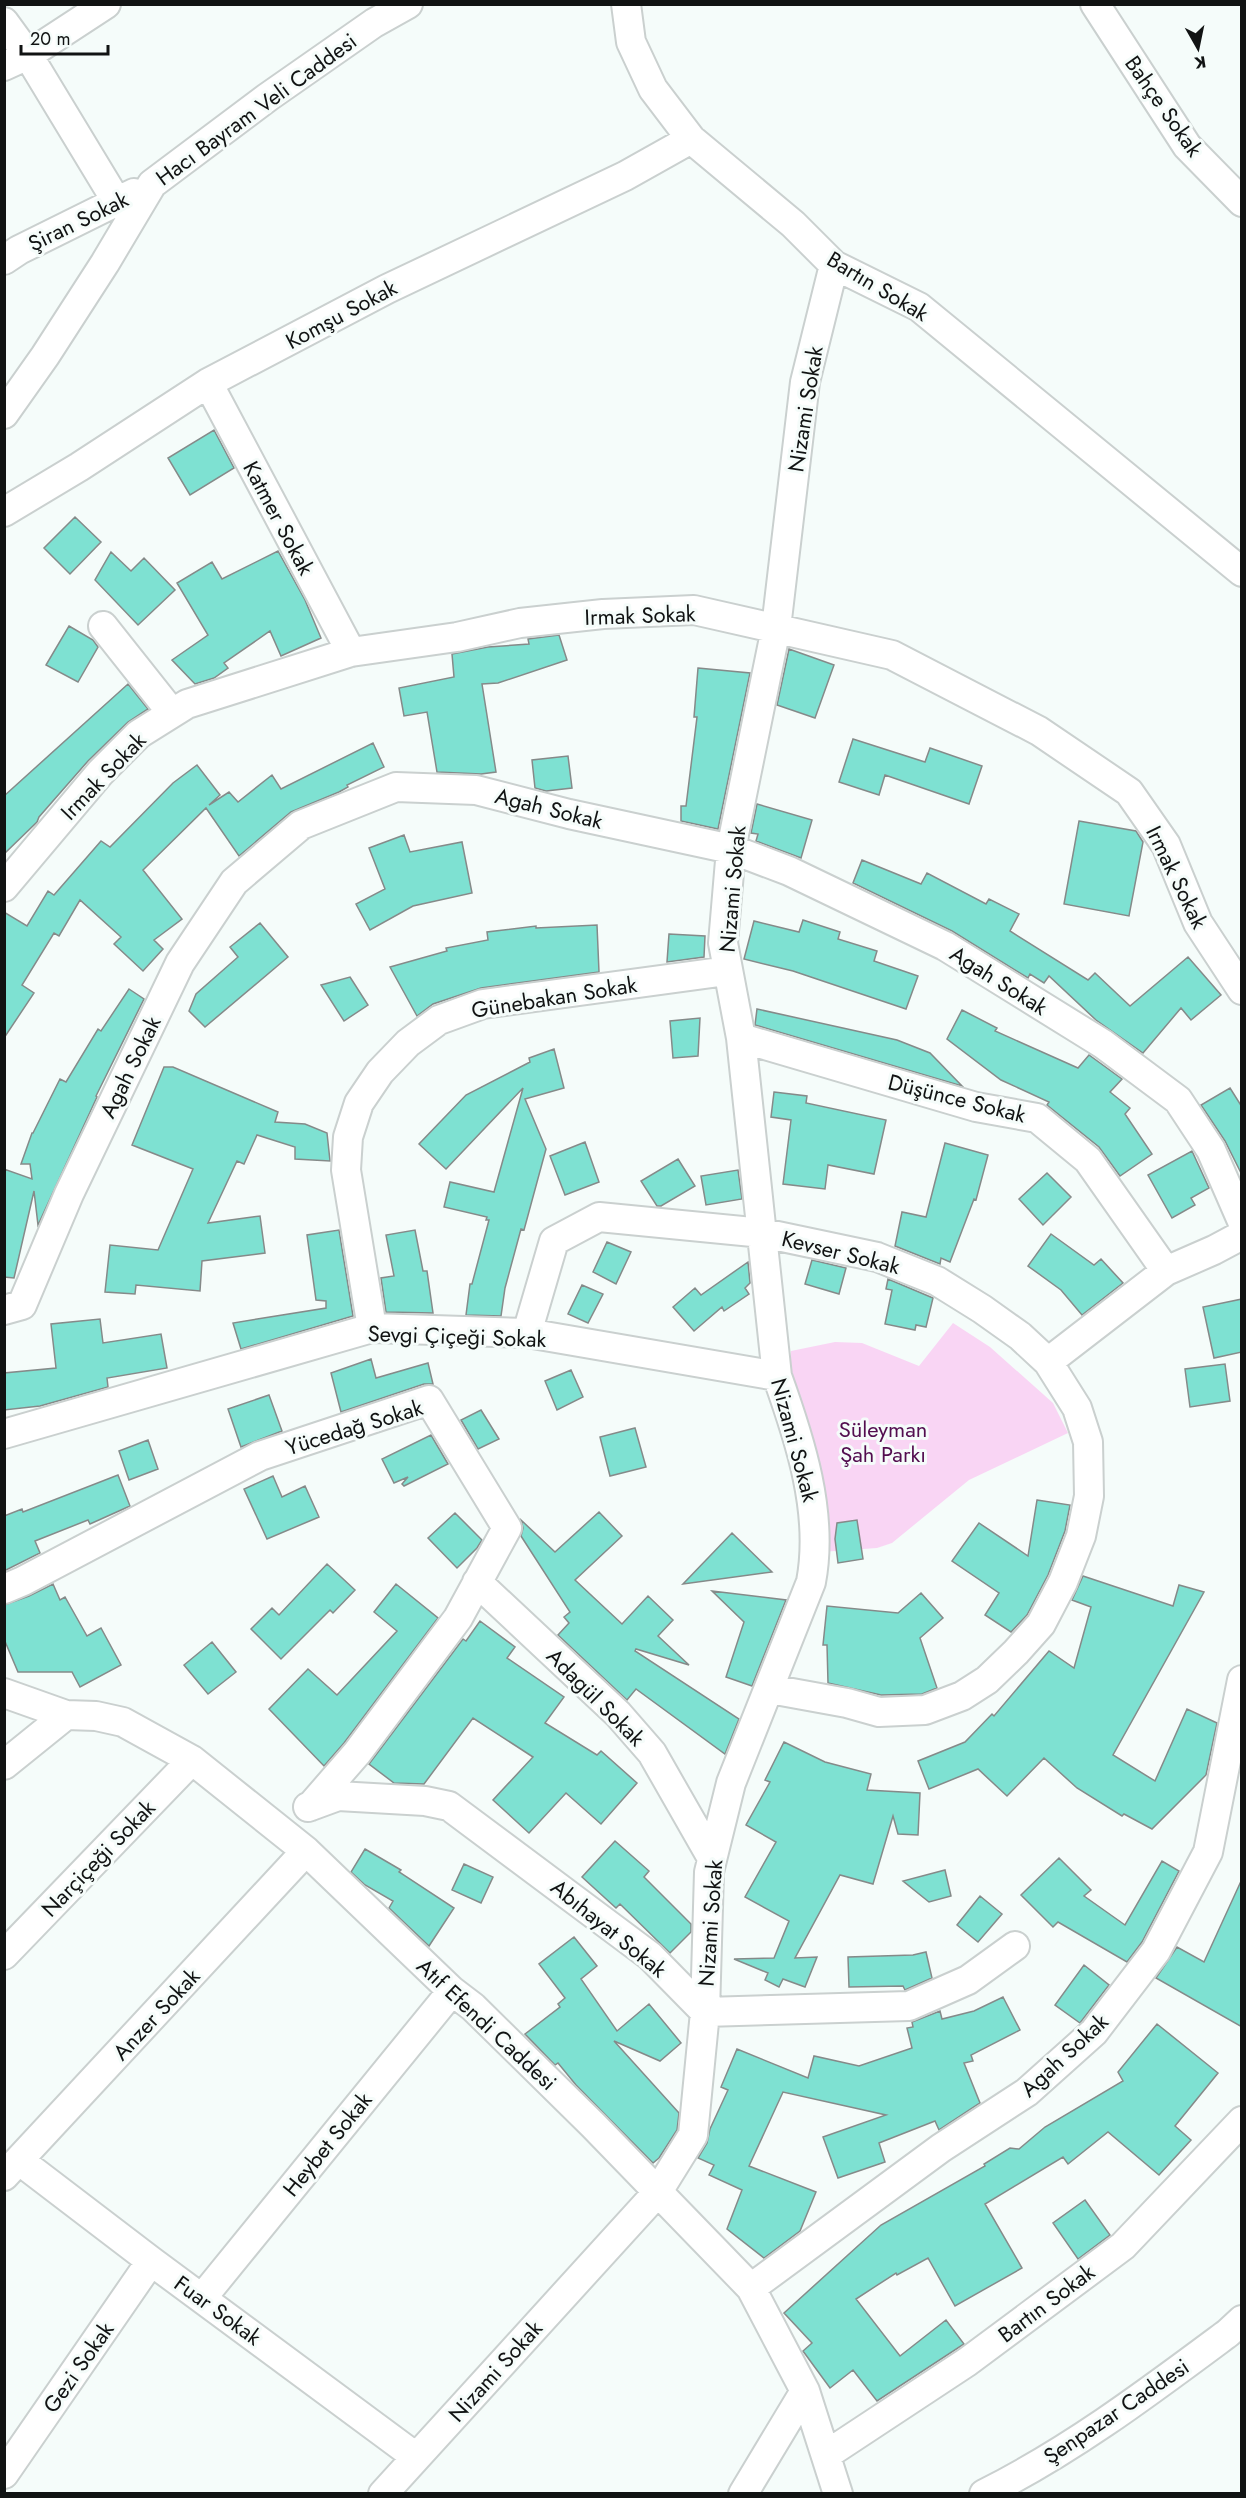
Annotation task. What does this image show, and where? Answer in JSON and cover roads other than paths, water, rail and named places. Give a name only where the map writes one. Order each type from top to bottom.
[{"type":"street","points":[[16,61],[106,4]]},
{"type":"street","name":"Hacı Bayram Veli Caddesi","points":[[6,408],[57,338],[152,184],[268,97],[374,23],[408,4]]},
{"type":"street","name":"Bartın Sokak","points":[[626,4],[631,42],[653,89],[691,139],[793,224],[834,265],[919,307],[1242,572]]},
{"type":"street","name":"Bahçe Sokak","points":[[1095,4],[1187,146],[1242,202]]},
{"type":"street","points":[[4,22],[16,61],[117,202]]},
{"type":"street","name":"Komşu Sokak","points":[[4,512],[79,467],[208,383],[387,289],[625,176],[691,139]]},
{"type":"street","name":"Şiran Sokak","points":[[4,260],[19,250],[152,184]]},
{"type":"street","name":"Nizami Sokak","points":[[383,2493],[657,2193],[693,2135],[705,2012],[709,1872],[731,1784],[770,1689],[811,1582],[815,1565],[814,1514],[806,1470],[777,1376],[741,1038],[723,943],[731,849],[776,628],[805,382],[834,265]]},
{"type":"street","name":"Katmer Sokak","points":[[208,383],[351,652]]},
{"type":"street","name":"Irmak Sokak","points":[[4,887],[100,773],[139,734],[187,704],[351,652],[457,638],[520,623],[603,614],[694,610],[892,655],[1039,731],[1129,792],[1166,845],[1198,923],[1242,990]]},
{"type":"street","points":[[103,626],[172,713]]},
{"type":"street","name":"Agah Sokak","points":[[4,1310],[22,1305],[69,1194],[180,963],[234,882],[301,825],[396,787],[476,790],[569,814],[731,849],[789,871],[945,946],[1103,1044],[1178,1100],[1211,1150],[1242,1221]]},
{"type":"street","name":"Günebakan Sokak","points":[[372,1328],[346,1170],[348,1137],[359,1103],[380,1072],[408,1044],[439,1020],[483,1004],[727,971]]},
{"type":"street","name":"Düşünce Sokak","points":[[741,1038],[975,1107],[1037,1118],[1088,1160],[1166,1271]]},
{"type":"street","name":"Kevser Sokak","points":[[527,1334],[554,1241],[599,1217],[763,1233],[877,1257],[937,1281],[1020,1336],[1048,1362],[1077,1408],[1088,1442],[1089,1496],[1081,1536],[1063,1582],[1041,1624],[987,1680],[962,1696],[925,1710],[879,1713],[847,1703],[770,1689]]},
{"type":"street","points":[[1048,1362],[1166,1271],[1242,1236]]},
{"type":"street","name":"Sevgi Çiçeği Sokak","points":[[4,1434],[372,1328],[527,1334],[777,1376]]},
{"type":"street","name":"Yücedağ Sokak","points":[[4,1589],[24,1581],[260,1455],[429,1400],[507,1528],[458,1618],[357,1753],[311,1806]]},
{"type":"street","name":"Adagül Sokak","points":[[477,1582],[618,1713],[652,1753],[712,1858]]},
{"type":"street","name":"Agah Sokak","points":[[752,2288],[941,2148],[1027,2092],[1094,2032],[1156,1951],[1208,1852],[1242,1680]]},
{"type":"street","name":"Atıf Efendi Caddesi","points":[[4,1693],[66,1715],[96,1716],[123,1722],[192,1760],[306,1851],[452,1991],[473,2007],[593,2125],[752,2288],[805,2391],[838,2493]]},
{"type":"street","points":[[4,1765],[66,1715]]},
{"type":"street","name":"Narçiçeği Sokak","points":[[4,1955],[192,1760]]},
{"type":"street","name":"Abıhayat Sokak","points":[[274,1824],[338,1796],[416,1800],[449,1806],[650,1956],[705,2012]]},
{"type":"street","name":"Anzer Sokak","points":[[12,2169],[306,1851]]},
{"type":"street","points":[[705,2012],[909,2006],[968,1980],[1014,1946]]},
{"type":"street","name":"Heybet Sokak","points":[[202,2298],[452,1991]]},
{"type":"street","name":"Bartın Sokak","points":[[826,2455],[967,2362],[1123,2246],[1242,2121]]},
{"type":"street","name":"Fuar Sokak","points":[[12,2169],[151,2261],[416,2457]]},
{"type":"street","name":"Gezi Sokak","points":[[4,2474],[151,2261]]},
{"type":"street","name":"Şenpazar Caddesi","points":[[984,2493],[1010,2481],[1115,2418],[1242,2320]]},
{"type":"street","points":[[743,2493],[805,2391]]},
{"type":"park label","name":"Süleyman Şah Parkı","points":[[883,1442]]}]
